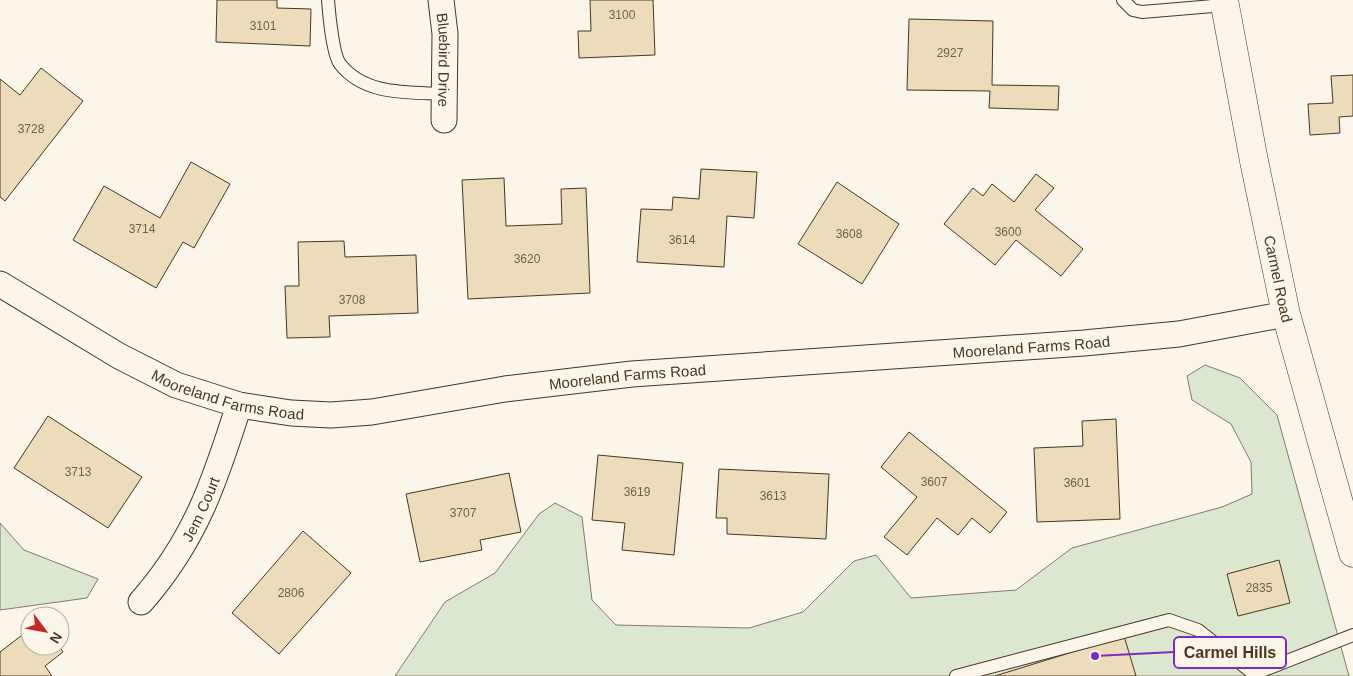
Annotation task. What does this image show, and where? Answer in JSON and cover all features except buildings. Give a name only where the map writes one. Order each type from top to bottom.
[{"type":"main road","name":"Carmel Road","points":[[1224,3],[1286,314],[1353,553]]},
{"type":"street","name":"Bluebird Drive","points":[[441,0],[445,34],[444,120]]},
{"type":"street","name":"Mooreland Farms Road","points":[[0,284],[128,360],[176,385],[239,405],[291,413],[332,415],[372,412],[505,389],[632,374],[1179,334],[1286,314]]},
{"type":"street","name":"Jem Court","points":[[141,602],[154,587],[186,539],[207,501],[239,405]]},
{"type":"lane","points":[[328,0],[340,64],[354,76],[381,91],[445,94]]},
{"type":"lane","points":[[1123,0],[1133,10],[1142,12],[1224,3]]},
{"type":"lane","points":[[956,676],[1169,620],[1198,630],[1254,675],[1353,635]]},
{"type":"green space","points":[[1205,365],[1240,378],[1277,415],[1349,676],[395,676],[445,602],[495,573],[539,514],[555,503],[582,517],[592,600],[616,625],[749,628],[803,612],[854,561],[876,555],[911,598],[1016,590],[1072,548],[1222,507],[1252,494],[1251,462],[1231,424],[1192,400],[1187,376]]},
{"type":"green space","points":[[0,523],[24,550],[98,579],[87,598],[0,610]]},
{"type":"place","name":"Carmel Hills","points":[[1095,656]]}]
